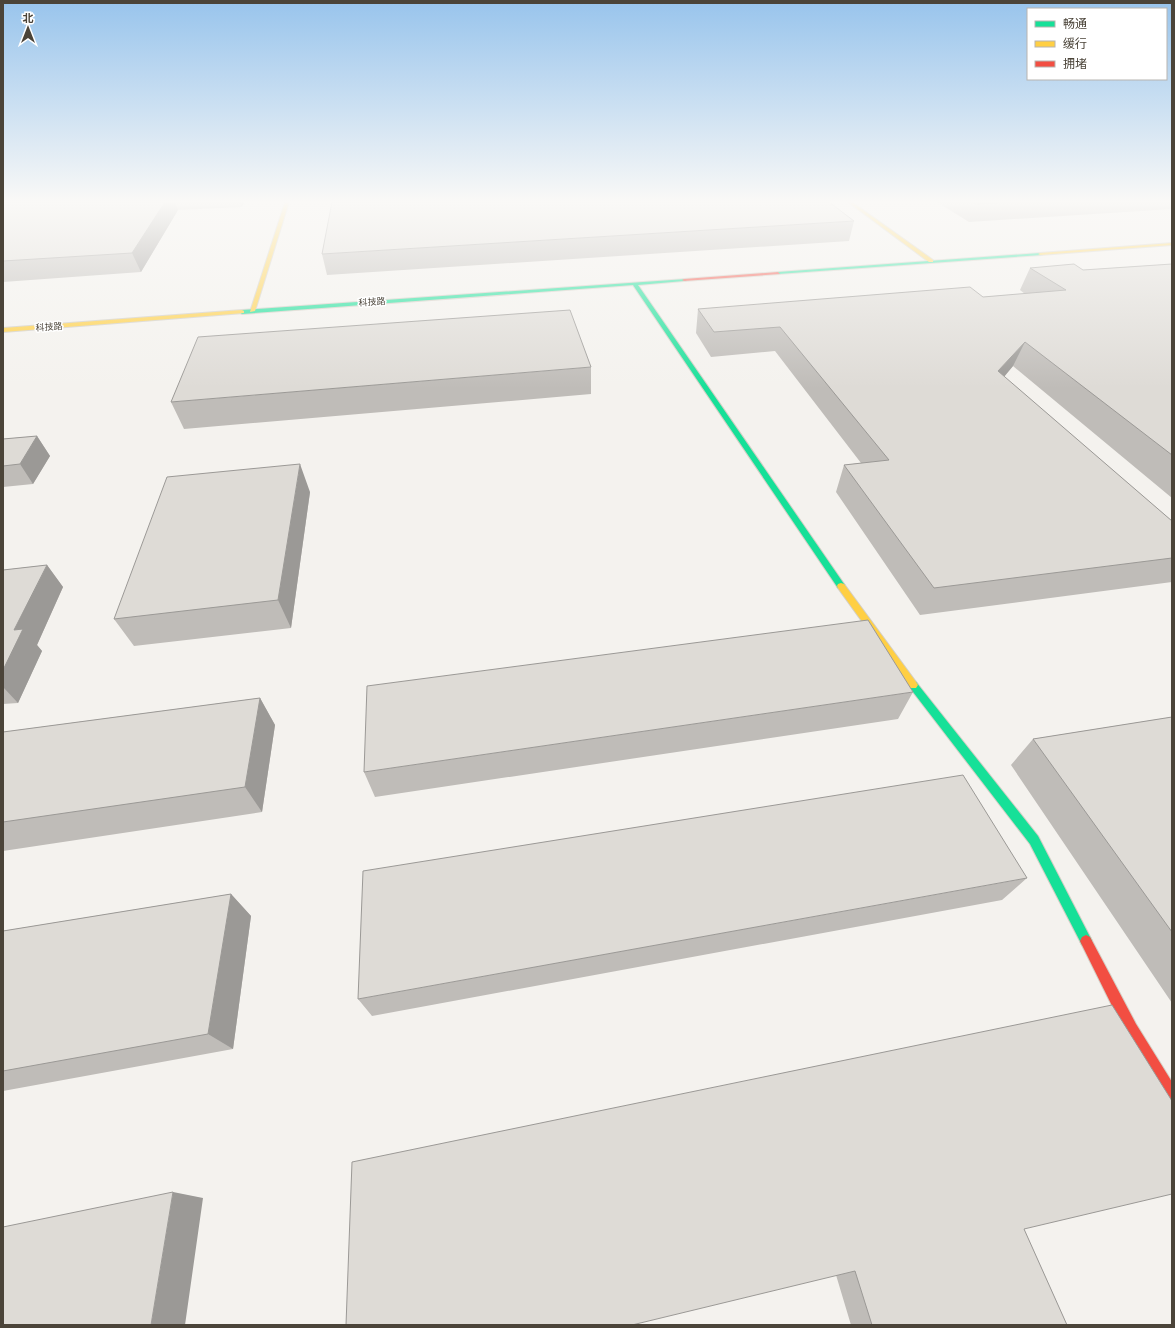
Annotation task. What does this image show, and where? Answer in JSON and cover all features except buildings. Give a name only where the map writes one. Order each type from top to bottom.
[{"type":"street","points":[[252,311],[267,264]]},
{"type":"street","name":"科技路","points":[[3,330],[891,264]]},
{"type":"street","points":[[634,283],[854,606],[932,711],[1034,840],[1131,1029],[1172,1095]]},
{"type":"traffic: fast","points":[[778,273],[902,264]]},
{"type":"traffic: fast","points":[[242,312],[684,280]]},
{"type":"traffic: fast","points":[[634,283],[841,586]]},
{"type":"traffic: fast","points":[[913,685],[1034,840],[1086,941]]},
{"type":"traffic: slow","points":[[252,311],[267,264]]},
{"type":"traffic: slow","points":[[3,330],[242,312]]},
{"type":"traffic: slow","points":[[841,586],[913,685]]},
{"type":"traffic: jam","points":[[684,280],[778,273]]},
{"type":"traffic: jam","points":[[1086,941],[1131,1029],[1172,1095]]}]
